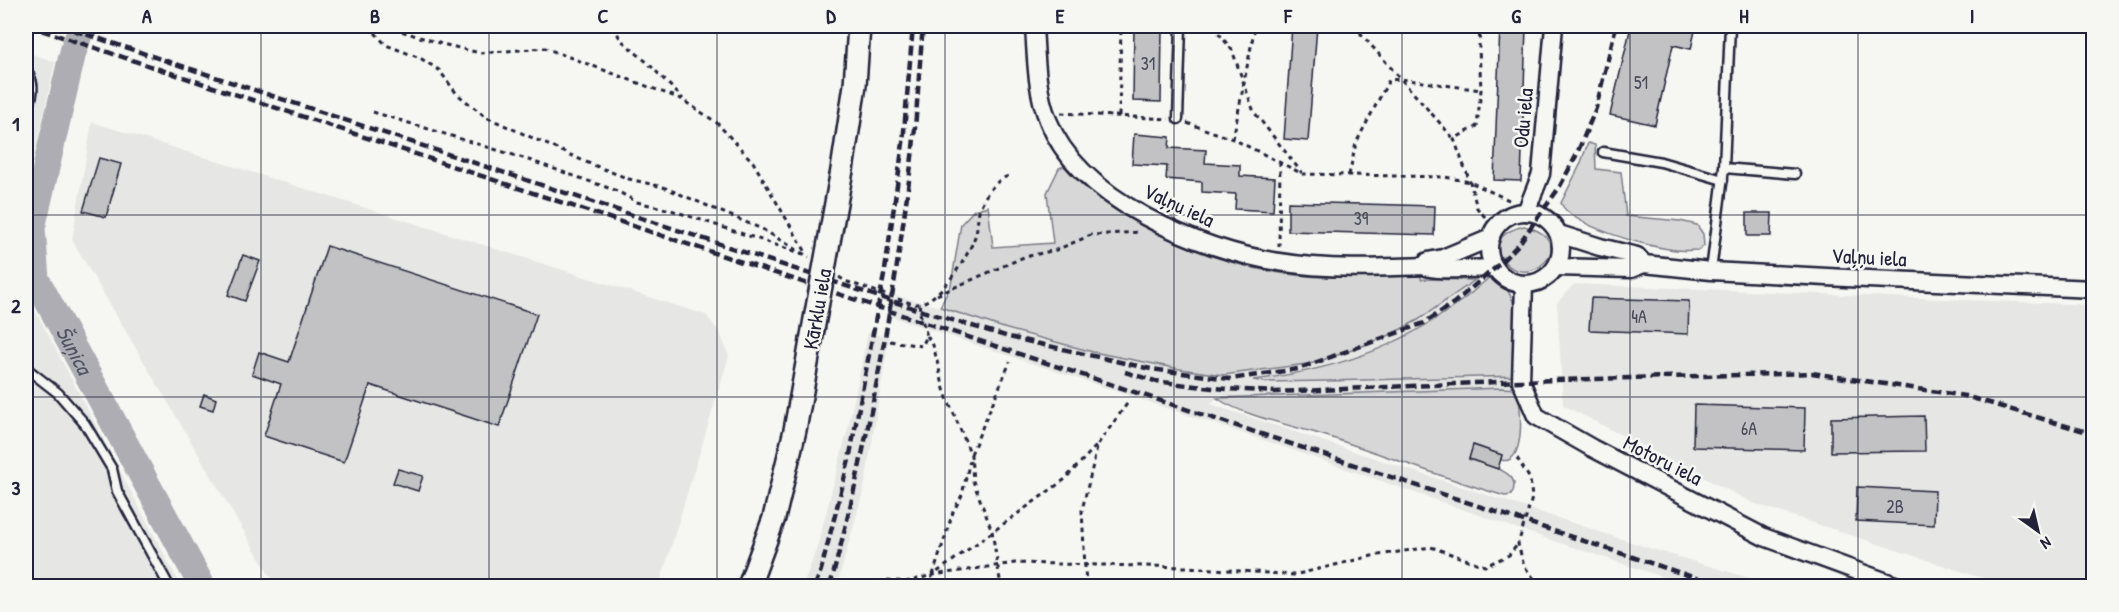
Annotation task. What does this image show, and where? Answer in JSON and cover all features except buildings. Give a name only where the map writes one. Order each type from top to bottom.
[{"type":"street","name":"Kārklu iela","points":[[749,586],[774,518],[795,430],[842,170],[855,85],[859,26]]},
{"type":"street","name":"Vaļņu iela","points":[[1034,26],[1039,86],[1047,118],[1069,158],[1105,192],[1169,228],[1217,247],[1278,262],[1374,268],[1424,266]]},
{"type":"street","name":"Odu iela","points":[[1526,212],[1541,174],[1554,26]]},
{"type":"street","points":[[1526,212],[1540,215],[1548,220],[1558,234],[1562,245],[1561,256],[1556,267],[1537,282],[1524,284],[1513,282],[1496,268],[1489,248],[1496,227],[1504,219],[1526,212]]},
{"type":"street","points":[[1556,267],[1631,269],[1644,264],[1637,256],[1558,234]]},
{"type":"street","points":[[1491,238],[1443,258],[1428,261],[1424,266],[1430,270],[1469,267],[1496,268]]},
{"type":"street","name":"Vaļņu iela","points":[[1644,264],[1712,271],[2094,289]]},
{"type":"street","name":"Motoru iela","points":[[1524,284],[1521,381],[1536,416],[1592,448],[1764,537],[1898,586]]},
{"type":"lane","points":[[1178,119],[1181,26]]},
{"type":"lane","points":[[1712,271],[1724,168],[1730,26]]},
{"type":"lane","points":[[26,70],[34,88],[26,113]]},
{"type":"lane","points":[[1603,152],[1661,162],[1723,180]]},
{"type":"lane","points":[[1724,168],[1795,174]]},
{"type":"lane","points":[[26,368],[58,393],[85,424],[112,469],[117,491],[169,586]]},
{"type":"path","points":[[369,26],[386,45],[420,58],[440,70],[457,94],[486,117],[586,162],[629,179],[663,187],[762,229],[817,262]]},
{"type":"path","points":[[385,26],[442,44],[480,52],[545,48],[686,103],[716,123],[753,162],[808,256]]},
{"type":"path","points":[[613,26],[621,40],[649,64],[686,103]]},
{"type":"path","points":[[1119,116],[1121,26]]},
{"type":"path","points":[[1213,26],[1232,50],[1254,112],[1303,174]]},
{"type":"path","points":[[1233,139],[1255,26]]},
{"type":"path","points":[[1354,26],[1454,139],[1477,208],[1486,218]]},
{"type":"path","points":[[1454,139],[1477,126],[1480,90],[1480,26]]},
{"type":"path","points":[[1348,175],[1356,143],[1389,80],[1401,79],[1480,90]]},
{"type":"path","points":[[373,111],[531,161],[617,191],[637,202],[671,210],[808,256]]},
{"type":"path","points":[[1061,113],[1178,119],[1233,139],[1303,174],[1445,177],[1470,182],[1511,201]]},
{"type":"path","points":[[1279,249],[1280,162]]},
{"type":"path","points":[[935,296],[950,279],[975,238],[984,200],[997,180],[1008,176]]},
{"type":"path","points":[[835,275],[845,281],[920,305],[935,296],[1024,257],[1056,250],[1090,235],[1135,233],[1169,228]]},
{"type":"path","points":[[920,305],[919,310],[927,336],[933,345],[945,393],[971,455],[973,481],[992,531],[1002,586]]},
{"type":"path","points":[[890,341],[922,346],[927,336]]},
{"type":"path","points":[[927,586],[933,575],[953,512],[962,495],[971,455],[1010,362]]},
{"type":"path","points":[[933,575],[1065,480],[1098,444],[1129,400]]},
{"type":"path","points":[[1086,586],[1082,510],[1098,444]]},
{"type":"path","points":[[861,586],[887,580],[906,582],[933,575],[1016,563],[1187,567],[1294,575],[1372,556],[1431,547],[1485,566],[1509,555],[1518,544],[1532,498],[1530,479],[1517,458]]},
{"type":"path","points":[[1518,544],[1524,566],[1540,586]]},
{"type":"shaded area","points":[[26,52],[55,62],[26,195]]},
{"type":"shaded area","points":[[92,122],[706,315],[720,333],[729,356],[659,586],[276,586],[72,240]]},
{"type":"shaded area","points":[[1588,143],[1595,145],[1596,169],[1621,172],[1626,216],[1680,221],[1697,225],[1703,234],[1704,246],[1699,250],[1682,250],[1649,245],[1612,234],[1579,220],[1568,212],[1561,203]]},
{"type":"shaded area","points":[[1064,166],[1084,186],[1136,222],[1166,238],[1228,261],[1259,269],[1304,276],[1421,276],[1421,279],[1475,280],[1418,320],[1390,335],[1355,349],[1314,363],[1223,375],[1093,352],[1007,329],[940,307],[951,285],[961,224],[974,210],[988,206],[993,247],[1053,243],[1047,193],[1059,168]]},
{"type":"shaded area","points":[[1524,226],[1541,233],[1550,242],[1550,252],[1545,261],[1536,268],[1525,271],[1514,269],[1503,260],[1498,247],[1506,233]]},
{"type":"shaded area","points":[[1490,277],[1501,283],[1509,293],[1514,306],[1519,335],[1519,376],[1265,382],[1253,380],[1337,364],[1388,345],[1437,318]]},
{"type":"shaded area","points":[[1475,280],[1482,284],[1462,301],[1397,341],[1362,357],[1256,380],[1326,381],[1519,376],[1517,389],[1231,397],[1217,398],[1210,404],[1649,548],[1776,586],[1690,586],[1275,444],[892,317],[896,296],[1093,352],[1223,375],[1418,320]]},
{"type":"shaded area","points":[[1574,284],[2093,305],[2093,586],[2006,586],[1753,503],[1563,405],[1557,303]]},
{"type":"shaded area","points":[[26,293],[181,586],[26,586]]},
{"type":"shaded area","points":[[868,333],[889,337],[865,484],[837,586],[803,586],[818,544],[848,428]]},
{"type":"shaded area","points":[[1517,389],[1519,396],[1521,419],[1519,444],[1515,454],[1509,460],[1501,460],[1502,455],[1474,445],[1469,459],[1501,470],[1513,480],[1514,487],[1511,495],[1505,496],[1326,436],[1254,415],[1217,398]]},
{"type":"waterway","name":"Šuņica","points":[[82,26],[73,52],[32,228],[36,279],[202,586]]},
{"type":"railway","points":[[29,26],[1720,586]]},
{"type":"railway","points":[[61,26],[919,310],[1009,337],[1151,369],[1230,379],[1298,369],[1424,323],[1455,302],[1495,268],[1518,245],[1559,188],[1576,156],[1596,108],[1616,26]]},
{"type":"railway","points":[[815,586],[849,460],[885,270],[903,143],[913,26]]},
{"type":"railway","points":[[830,586],[868,427],[897,265],[912,157],[923,26]]},
{"type":"railway","points":[[1125,372],[1155,381],[1212,388],[1276,392],[1521,381],[1812,373],[1965,396],[2094,434]]}]
